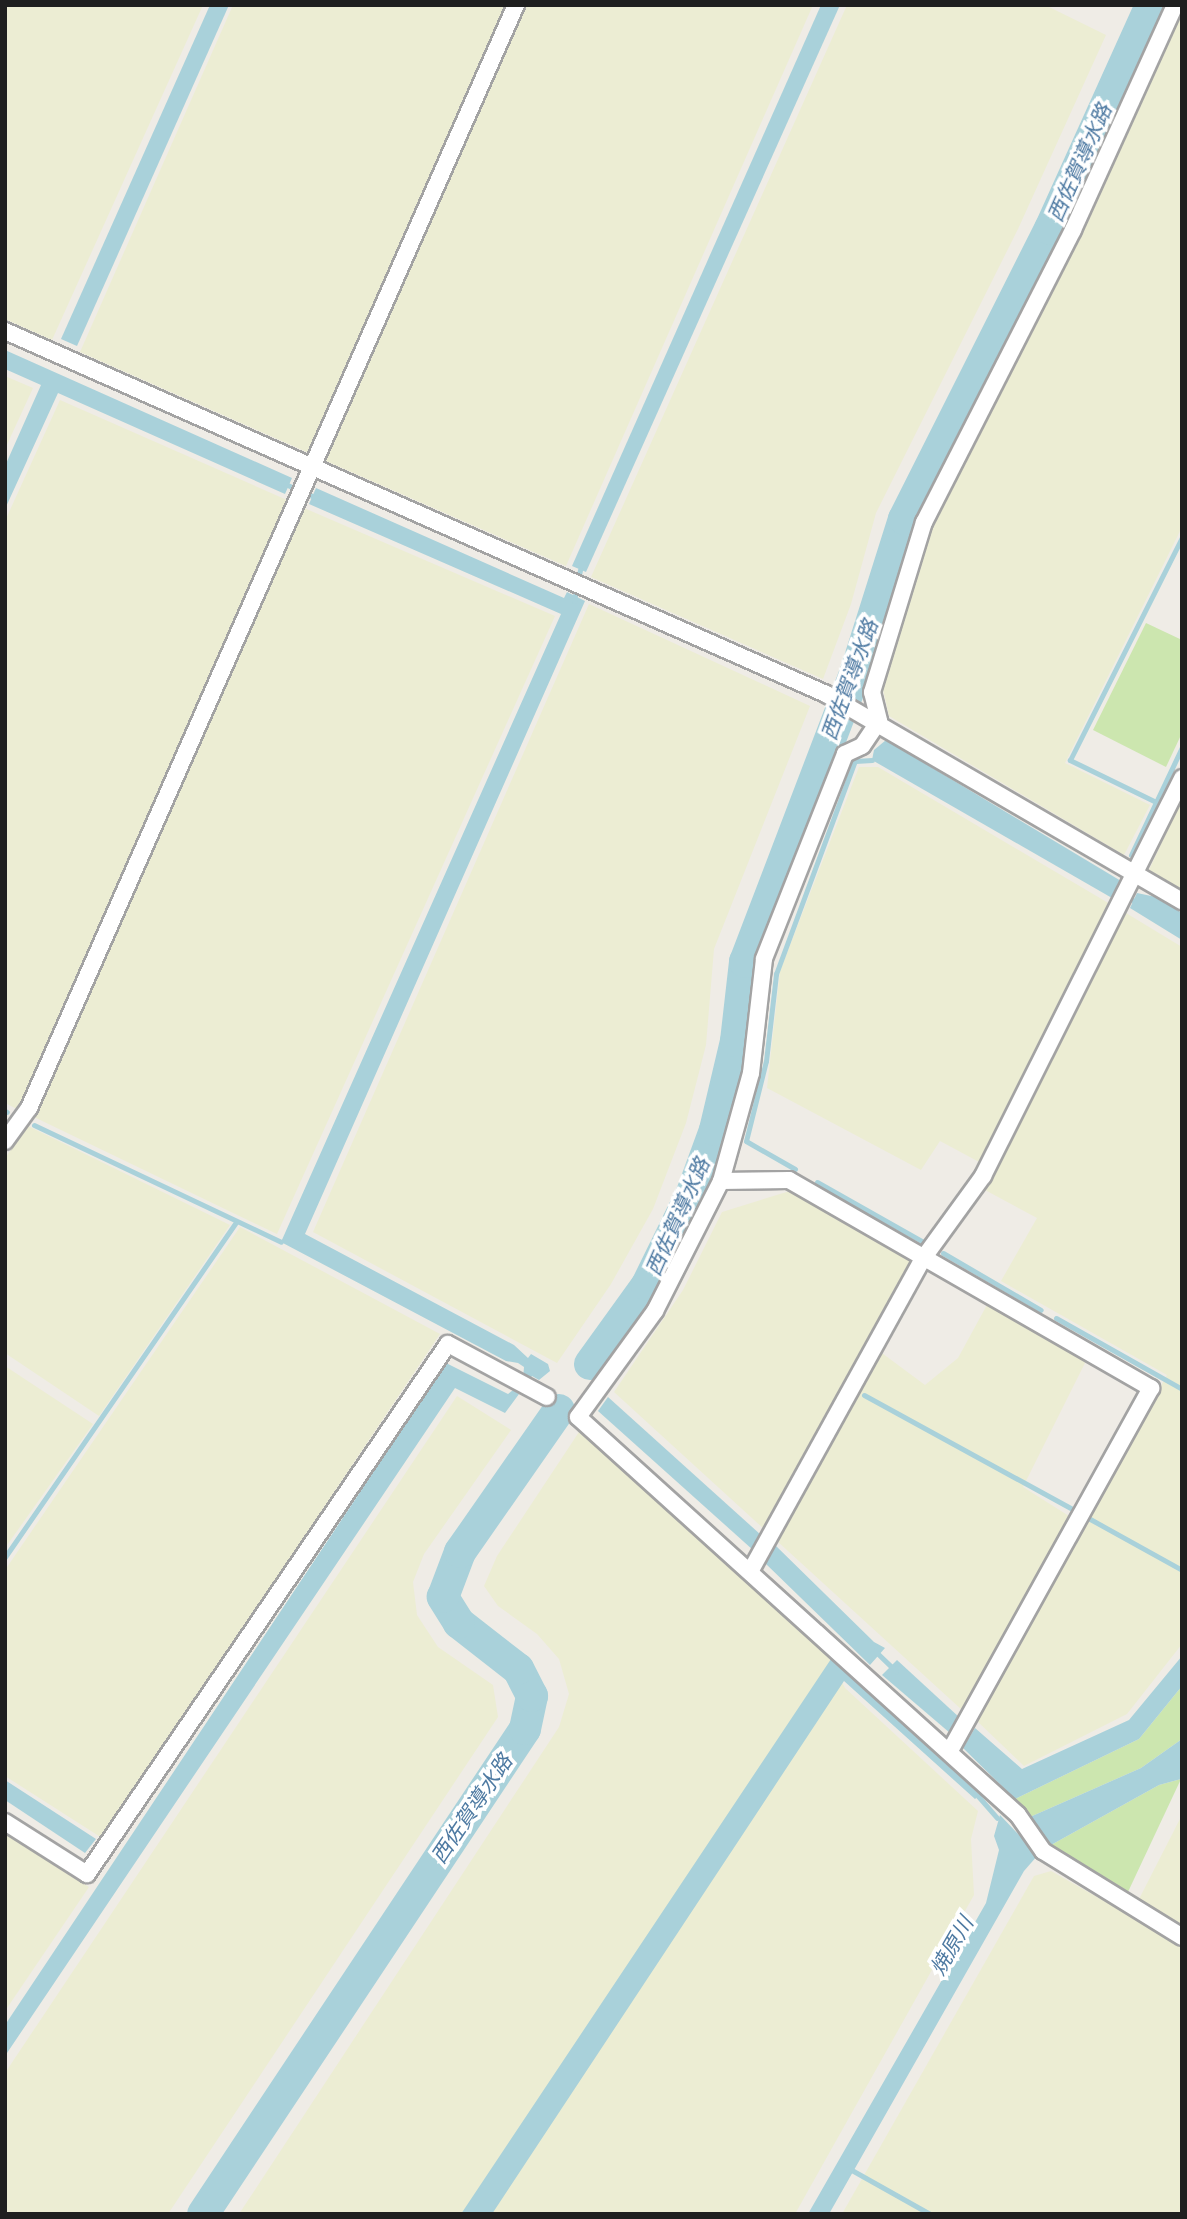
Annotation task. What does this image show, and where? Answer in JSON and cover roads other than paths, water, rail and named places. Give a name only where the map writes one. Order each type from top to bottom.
[{"type":"street","points":[[5,1141],[29,1108],[516,5]]},
{"type":"street","points":[[880,722],[872,692],[924,522],[1073,230],[1175,5]]},
{"type":"street","points":[[5,331],[826,694],[880,722],[1129,888],[1182,901]]},
{"type":"street","points":[[880,722],[862,746],[845,754],[764,959],[751,1073],[721,1181],[655,1311],[578,1417],[759,1556],[949,1752],[1018,1815],[1038,1845],[1182,1937]]},
{"type":"street","points":[[759,1556],[922,1260],[983,1176],[1182,778]]},
{"type":"street","points":[[721,1181],[789,1180],[922,1260],[1151,1388],[949,1752]]},
{"type":"street","points":[[5,1822],[87,1874],[448,1344],[547,1397]]},
{"type":"water","points":[[210,5],[229,5],[77,346],[61,339]]},
{"type":"water","points":[[821,5],[840,5],[586,572],[572,566]]},
{"type":"water","points":[[5,350],[292,478],[285,494],[58,393],[5,509],[5,466],[41,385],[5,369]]},
{"type":"water","points":[[316,488],[564,598],[567,592],[585,601],[305,1234],[514,1345],[528,1358],[531,1354],[548,1364],[550,1371],[539,1380],[532,1376],[528,1382],[523,1379],[524,1367],[518,1363],[506,1361],[281,1242],[561,614],[309,504]]},
{"type":"water","points":[[886,740],[1121,881],[1112,898],[872,760],[874,750]]},
{"type":"water","points":[[1137,893],[1156,897],[1182,913],[1182,940],[1130,908]]},
{"type":"water","points":[[446,1363],[508,1394],[513,1390],[519,1394],[505,1413],[455,1388],[5,2056],[5,2025]]},
{"type":"water","points":[[608,1397],[761,1535],[753,1550],[598,1411]]},
{"type":"water","points":[[775,1545],[874,1642],[885,1648],[870,1665],[765,1563]]},
{"type":"water","points":[[1182,1656],[1182,1686],[1139,1739],[1015,1799],[963,1748],[975,1728],[1022,1769],[1129,1720]]},
{"type":"water","points":[[831,1659],[980,1795],[975,1799],[844,1681],[492,2214],[461,2214]]},
{"type":"water","points":[[897,1660],[960,1718],[950,1733],[882,1675]]},
{"type":"water","points":[[1182,1739],[1181,1779],[1159,1785],[1051,1845],[1030,1817],[1141,1768]]},
{"type":"water","points":[[5,1780],[96,1839],[85,1853],[5,1800]]},
{"type":"water","points":[[1000,1815],[1038,1855],[1024,1871],[829,2214],[808,2214],[986,1903],[999,1850],[994,1836]]},
{"type":"waterway","name":"西佐賀導水路","points":[[590,1364],[647,1285],[692,1193],[715,1130],[736,1041],[745,962],[857,668],[904,519],[1050,229],[1151,5]]},
{"type":"waterway","points":[[283,483],[319,499]]},
{"type":"waterway","points":[[1156,802],[1070,760],[1182,537]]},
{"type":"waterway","points":[[574,601],[580,570]]},
{"type":"waterway","points":[[1131,855],[1182,747]]},
{"type":"waterway","points":[[795,1169],[746,1141],[766,1061],[776,974],[855,761],[872,760]]},
{"type":"waterway","points":[[1116,890],[1134,901]]},
{"type":"waterway","points":[[34,1125],[281,1242]]},
{"type":"waterway","points":[[817,1182],[927,1244]]},
{"type":"waterway","points":[[5,1557],[236,1222]]},
{"type":"waterway","points":[[943,1253],[1041,1310]]},
{"type":"waterway","points":[[1056,1318],[1182,1389]]},
{"type":"waterway","points":[[864,1395],[1072,1509]]},
{"type":"waterway","name":"西佐賀導水路","points":[[203,2214],[525,1729],[532,1696],[518,1669],[459,1623],[443,1597],[460,1552],[559,1410]]},
{"type":"waterway","points":[[1090,1519],[1182,1570]]},
{"type":"waterway","points":[[875,1651],[896,1671]]},
{"type":"waterway","points":[[978,1796],[997,1818]]},
{"type":"waterway","points":[[848,2168],[930,2214]]},
{"type":"water label","name":"焼原川","points":[[952,1946]]}]
